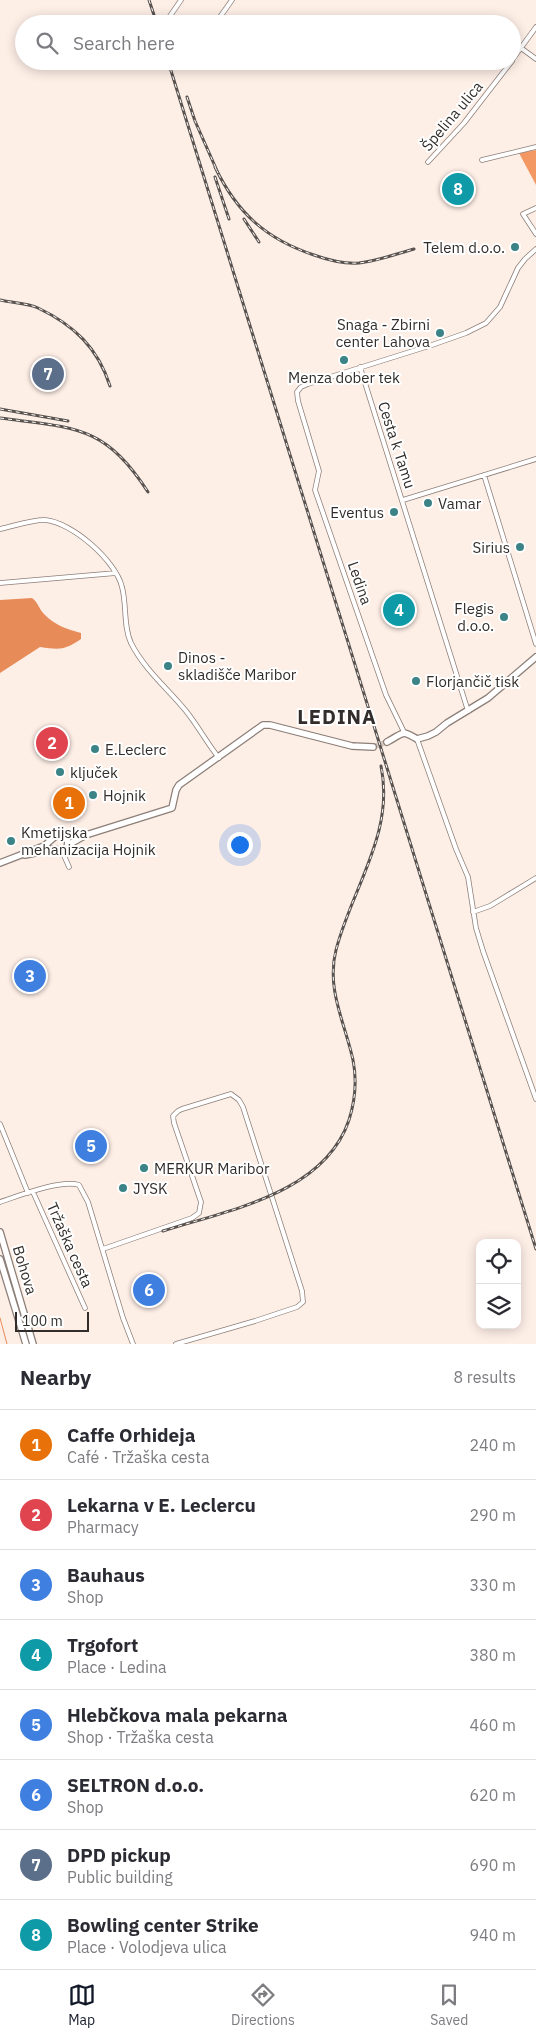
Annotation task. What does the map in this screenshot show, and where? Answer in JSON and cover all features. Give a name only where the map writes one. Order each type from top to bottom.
[{"type":"street","points":[[171,15],[181,0]]},
{"type":"street","points":[[221,15],[232,0]]},
{"type":"street","name":"Špelina ulica","points":[[521,48],[536,28]]},
{"type":"street","points":[[521,48],[536,59]]},
{"type":"street","name":"Špelina ulica","points":[[428,162],[464,123],[505,70]]},
{"type":"street","points":[[482,160],[536,147]]},
{"type":"street","points":[[536,208],[523,214],[536,234]]},
{"type":"street","points":[[360,367],[466,333],[486,322],[500,307],[518,268],[536,249]]},
{"type":"street","name":"Ledina","points":[[360,367],[301,387],[297,392],[298,401],[318,467],[319,475],[315,490],[386,695],[404,732]]},
{"type":"street","name":"Cesta k Tamu","points":[[360,367],[468,710]]},
{"type":"street","name":"Cesta k Tamu","points":[[403,500],[536,459]]},
{"type":"street","points":[[484,475],[536,644]]},
{"type":"street","points":[[0,529],[37,521],[53,521],[91,544],[116,573],[122,584],[131,642],[141,659],[191,717],[219,758]]},
{"type":"street","points":[[0,583],[116,573]]},
{"type":"street","points":[[417,739],[428,736],[488,698],[536,657]]},
{"type":"street","points":[[62,851],[68,845],[89,834],[172,808],[179,785],[219,758],[256,729],[266,725],[352,746],[373,747]]},
{"type":"street","points":[[387,742],[404,732],[409,732],[417,739],[456,850],[468,877],[473,912],[483,951],[536,1099]]},
{"type":"street","points":[[25,855],[52,840],[57,835],[65,837],[89,834]]},
{"type":"street","points":[[65,837],[68,845]]},
{"type":"street","points":[[52,840],[54,849]]},
{"type":"street","points":[[0,863],[54,849],[62,851]]},
{"type":"street","points":[[62,851],[69,867]]},
{"type":"street","points":[[473,912],[485,909],[508,897],[536,878]]},
{"type":"street","points":[[133,1344],[123,1318],[103,1249],[192,1218],[199,1213],[202,1207],[201,1202],[173,1116],[182,1109],[231,1094],[235,1096],[243,1107],[304,1298],[303,1302],[296,1307],[176,1344]]},
{"type":"street","name":"Tržaška cesta","points":[[0,1124],[30,1193],[85,1308]]},
{"type":"street","name":"Tržaška cesta","points":[[0,1202],[72,1182],[79,1185],[85,1193],[103,1249]]},
{"type":"street","name":"Bohova","points":[[0,1232],[34,1344]]},
{"type":"street","name":"Bohova","points":[[0,1259],[26,1344]]},
{"type":"shaded area","points":[[536,150],[536,185],[519,153]]},
{"type":"shaded area","points":[[32,598],[48,618],[61,626],[81,633],[81,639],[62,648],[40,647],[0,673],[0,600]]},
{"type":"waterway","points":[[0,1318],[7,1344]]},
{"type":"tunnel","points":[[373,747],[387,742]]},
{"type":"railway","points":[[149,0],[154,15]]},
{"type":"railway","points":[[171,70],[536,1249]]},
{"type":"railway","points":[[187,97],[195,121],[218,173]]},
{"type":"railway","points":[[215,167],[243,211],[267,232],[297,249],[330,260],[353,263],[373,261],[414,249]]},
{"type":"railway","points":[[215,177],[229,219]]},
{"type":"railway","points":[[244,219],[259,242]]},
{"type":"railway","points":[[0,300],[38,308],[63,322],[83,339],[91,349],[99,360],[110,386]]},
{"type":"railway","points":[[0,409],[68,421]]},
{"type":"railway","points":[[0,418],[48,424],[85,433],[101,441],[117,453],[148,492]]},
{"type":"railway","points":[[163,1231],[244,1206],[296,1182],[319,1166],[336,1145],[349,1120],[353,1105],[355,1075],[350,1046],[335,992],[334,964],[343,927],[370,860],[377,837],[384,791],[381,766]]},
{"type":"place","name":"Bowling center Strike","points":[[458,189]]},
{"type":"place","name":"Telem d.o.o.","points":[[515,247]]},
{"type":"place","name":"Snaga - Zbirni center Lahova","points":[[440,333]]},
{"type":"place","name":"Menza dober tek","points":[[344,360]]},
{"type":"place","name":"DPD pickup","points":[[48,374]]},
{"type":"place","name":"Vamar","points":[[428,503]]},
{"type":"place","name":"Eventus","points":[[394,512]]},
{"type":"place","name":"Sirius","points":[[520,547]]},
{"type":"place","name":"Trgofort","points":[[399,610]]},
{"type":"place","name":"Flegis d.o.o.","points":[[504,617]]},
{"type":"place","name":"Dinos - skladišče Maribor","points":[[168,666]]},
{"type":"place","name":"Florjančič tisk","points":[[416,681]]},
{"type":"place","name":"Lekarna v E. Leclercu","points":[[52,743]]},
{"type":"place","name":"E.Leclerc","points":[[95,749]]},
{"type":"place","name":"ključek","points":[[60,772]]},
{"type":"place","name":"Hojnik","points":[[93,795]]},
{"type":"place","name":"Caffe Orhideja","points":[[69,803]]},
{"type":"place","name":"Kmetijska mehanizacija Hojnik","points":[[11,841]]},
{"type":"place","name":"Bauhaus","points":[[30,976]]},
{"type":"place","name":"Hlebčkova mala pekarna","points":[[91,1146]]},
{"type":"place","name":"MERKUR Maribor","points":[[144,1168]]},
{"type":"place","name":"JYSK","points":[[123,1188]]},
{"type":"place","name":"SELTRON d.o.o.","points":[[149,1290]]},
{"type":"district","name":"LEDINA","points":[[337,716]]}]
